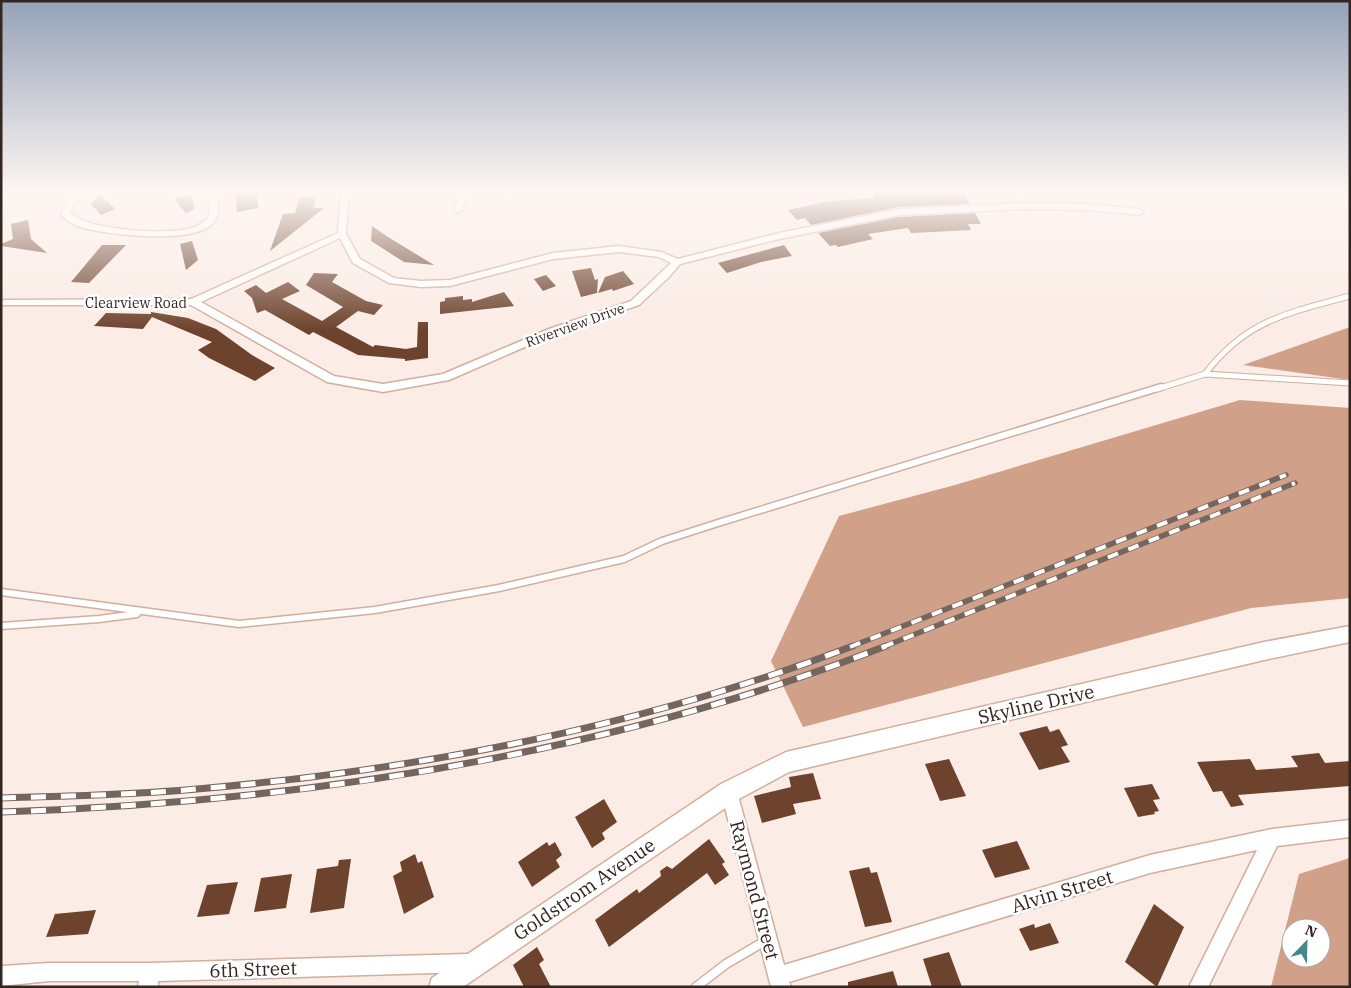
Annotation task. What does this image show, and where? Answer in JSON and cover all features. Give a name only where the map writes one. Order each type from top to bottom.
[{"type":"street","name":"Clearview Road","points":[[5,304],[193,302],[333,238]]},
{"type":"street","points":[[344,238],[356,261],[392,281],[421,284],[450,283],[553,256],[619,249],[661,255],[677,262],[771,238]]},
{"type":"street","name":"Riverview Drive","points":[[193,302],[331,379],[383,388],[445,377],[554,331],[635,303],[666,275],[677,262]]},
{"type":"street","name":"Skyline Drive","points":[[729,792],[786,762],[1264,651],[1350,634]]},
{"type":"street","name":"Raymond Street","points":[[729,792],[766,940],[780,981]]},
{"type":"street","name":"Goldstrom Avenue","points":[[441,987],[729,792]]},
{"type":"street","name":"Alvin Street","points":[[780,981],[1150,864],[1272,838],[1350,828]]},
{"type":"street","points":[[1198,987],[1272,838]]},
{"type":"street","name":"6th Street","points":[[1,976],[49,972],[149,979],[474,963]]},
{"type":"lane","points":[[1205,374],[1215,358],[1237,339],[1263,322],[1350,296]]},
{"type":"lane","points":[[1,592],[144,613],[239,624],[375,610],[499,588],[624,558],[662,541],[718,523],[1205,374],[1350,383]]},
{"type":"lane","points":[[1,626],[99,620],[144,613]]},
{"type":"lane","points":[[696,987],[726,964],[766,940]]},
{"type":"shaded area","points":[[1350,327],[1350,380],[1243,365]]},
{"type":"shaded area","points":[[1240,400],[1350,408],[1350,598],[1251,608],[803,727],[771,661],[839,516],[955,485]]},
{"type":"shaded area","points":[[1350,858],[1350,987],[1271,987],[1281,947],[1281,968],[1331,968],[1331,918],[1288,918],[1299,874]]},
{"type":"building","points":[[31,238],[47,253],[1,246],[1,244],[13,239]]},
{"type":"building","points":[[275,238],[286,238],[270,251]]},
{"type":"building","points":[[371,238],[390,238],[434,265],[404,262],[371,241]]},
{"type":"building","points":[[823,238],[873,239],[838,247],[836,245],[830,246]]},
{"type":"building","points":[[192,241],[198,260],[186,270],[180,244]]},
{"type":"building","points":[[102,245],[126,245],[89,283],[71,282]]},
{"type":"building","points":[[784,245],[792,256],[761,262],[727,273],[718,263]]},
{"type":"building","points":[[591,268],[595,280],[598,279],[597,293],[581,297],[572,271]]},
{"type":"building","points":[[623,271],[634,284],[613,291],[612,289],[598,293],[605,277]]},
{"type":"building","points":[[314,273],[338,274],[332,282],[366,301],[383,305],[374,315],[358,311],[336,327],[373,347],[375,345],[406,349],[417,347],[418,322],[428,322],[428,358],[405,361],[405,359],[358,355],[313,332],[309,335],[265,310],[257,313],[252,298],[244,291],[256,285],[266,293],[288,282],[300,291],[282,299],[322,321],[343,307],[306,285]]},
{"type":"building","points":[[546,275],[556,286],[543,291],[534,279]]},
{"type":"building","points":[[504,292],[514,306],[440,314],[440,302],[445,301],[445,298],[463,296],[463,300],[472,299],[472,302]]},
{"type":"building","points":[[151,312],[188,318],[216,329],[252,355],[275,368],[255,381],[209,358],[198,350],[212,342],[152,317],[143,329],[94,326],[106,313],[151,314]]},
{"type":"building","points":[[1047,726],[1050,732],[1059,729],[1068,745],[1061,747],[1070,762],[1039,770],[1019,733]]},
{"type":"building","points":[[1319,753],[1325,763],[1350,761],[1350,786],[1238,795],[1244,805],[1231,807],[1222,791],[1213,792],[1197,762],[1250,759],[1256,770],[1298,767],[1291,756]]},
{"type":"building","points":[[949,759],[966,796],[940,801],[925,764]]},
{"type":"building","points":[[813,773],[821,799],[793,804],[796,814],[762,823],[754,796],[791,787],[789,777]]},
{"type":"building","points":[[1152,784],[1160,799],[1153,800],[1159,811],[1154,812],[1155,814],[1138,817],[1124,788]]},
{"type":"building","points":[[604,799],[617,822],[602,833],[605,839],[592,848],[575,817]]},
{"type":"building","points":[[709,839],[725,862],[722,864],[729,875],[715,885],[707,873],[609,947],[595,920],[637,889],[639,893],[661,876],[660,871],[667,866],[672,869]]},
{"type":"building","points":[[1017,841],[1030,869],[995,878],[982,850]]},
{"type":"building","points":[[547,842],[549,846],[555,842],[562,855],[556,860],[560,867],[532,887],[518,862]]},
{"type":"building","points":[[415,854],[418,863],[422,861],[434,897],[404,914],[393,876],[402,871],[400,862]]},
{"type":"building","points":[[351,859],[344,908],[310,913],[317,869],[338,866],[339,860]]},
{"type":"building","points":[[869,867],[871,873],[877,872],[892,922],[865,927],[849,871]]},
{"type":"building","points":[[292,874],[286,908],[254,912],[261,878]]},
{"type":"building","points":[[238,882],[229,914],[197,917],[207,885]]},
{"type":"building","points":[[1154,904],[1184,927],[1157,987],[1125,962]]},
{"type":"building","points":[[96,910],[88,934],[46,937],[55,914]]},
{"type":"building","points":[[1050,923],[1059,943],[1030,951],[1019,929],[1034,924],[1035,928]]},
{"type":"building","points":[[537,947],[544,960],[539,964],[551,987],[524,987],[513,965]]},
{"type":"building","points":[[949,952],[962,987],[932,987],[923,959]]},
{"type":"building","points":[[893,971],[898,987],[848,987],[848,982]]},
{"type":"railway","points":[[850,647],[1286,475]]},
{"type":"railway","points":[[883,647],[1295,483]]},
{"type":"railway","points":[[1,798],[124,794],[197,789],[281,781],[447,756],[530,740],[694,699],[774,674],[853,646]]},
{"type":"railway","points":[[1,812],[114,807],[227,797],[339,784],[451,766],[561,744],[671,717],[779,684],[886,646]]}]
